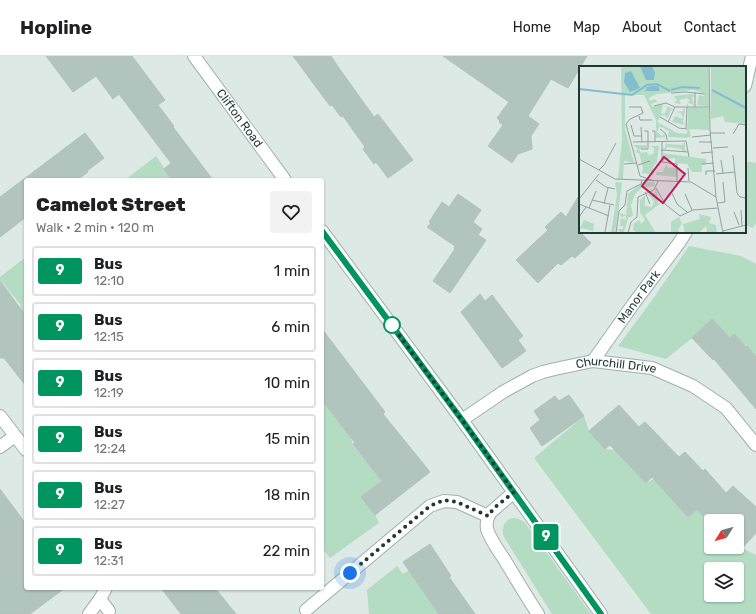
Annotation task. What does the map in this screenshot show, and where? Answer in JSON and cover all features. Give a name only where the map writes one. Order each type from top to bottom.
[{"type":"street","name":"Clifton Road","points":[[194,56],[284,178]]},
{"type":"street","points":[[746,82],[752,56]]},
{"type":"street","name":"Manor Park","points":[[592,361],[685,233]]},
{"type":"street","points":[[324,234],[462,420],[601,614]]},
{"type":"street","name":"Churchill Drive","points":[[462,420],[509,389],[532,376],[543,372],[592,361],[652,368],[693,386],[726,408],[756,445]]},
{"type":"street","points":[[0,416],[24,447]]},
{"type":"street","points":[[0,447],[15,436]]},
{"type":"street","points":[[514,492],[494,508],[486,521],[489,534],[538,614]]},
{"type":"street","points":[[306,610],[430,506],[444,500],[457,502],[488,516]]},
{"type":"street","points":[[89,614],[105,590]]},
{"type":"street","points":[[100,599],[109,611]]},
{"type":"green space","points":[[156,156],[171,178],[128,178]]},
{"type":"green space","points":[[746,161],[756,163],[756,223],[753,228],[746,225]]},
{"type":"green space","points":[[689,246],[741,256],[756,264],[756,357],[747,346],[734,335],[730,338],[712,320],[666,359],[618,346],[653,299]]},
{"type":"green space","points":[[24,259],[24,314],[20,304],[0,280],[0,277]]},
{"type":"green space","points":[[324,403],[351,438],[353,445],[382,481],[361,497],[375,515],[379,523],[330,558],[324,550]]},
{"type":"green space","points":[[584,416],[589,431],[605,449],[615,450],[646,483],[659,476],[676,495],[672,499],[688,517],[697,509],[704,515],[704,554],[744,554],[744,549],[756,555],[756,614],[651,614],[534,458]]},
{"type":"green space","points":[[512,518],[523,521],[526,524],[591,614],[552,614],[504,537],[504,526]]},
{"type":"green space","points":[[397,566],[403,574],[411,569],[439,614],[369,614],[367,590]]},
{"type":"building","points":[[46,56],[132,56],[165,100],[158,105],[211,178],[171,178],[164,169],[171,163],[119,94],[113,99],[96,76],[73,92]]},
{"type":"building","points":[[293,56],[331,56],[374,117],[378,114],[413,160],[388,178],[376,162],[374,164],[363,149],[365,147],[343,116],[341,117],[332,105],[330,106]]},
{"type":"building","points":[[443,56],[587,56],[581,66],[579,66],[579,69],[568,88],[551,79],[528,116],[539,124],[531,136],[532,149],[518,154],[512,163],[488,146],[503,125],[497,118],[509,102]]},
{"type":"building","points":[[85,133],[104,158],[80,178],[25,178]]},
{"type":"building","points":[[24,179],[24,219],[0,237],[0,197]]},
{"type":"building","points":[[458,194],[481,210],[473,222],[482,229],[478,235],[486,240],[450,293],[433,281],[455,249],[455,246],[427,227],[431,223],[429,222],[442,202],[449,207]]},
{"type":"building","points":[[579,196],[579,233],[581,233],[591,243],[575,258],[572,256],[561,265],[558,263],[538,283],[516,260],[548,230],[545,227],[561,212],[566,217]]},
{"type":"building","points":[[0,281],[24,313],[24,383],[4,358],[0,358]]},
{"type":"building","points":[[480,294],[485,301],[492,295],[523,336],[518,340],[526,351],[502,368],[461,312]]},
{"type":"building","points":[[712,319],[730,338],[734,334],[756,357],[756,409],[714,359],[713,360],[692,338]]},
{"type":"building","points":[[324,332],[385,412],[383,414],[430,472],[375,515],[361,497],[382,481],[353,444],[355,443],[324,403]]},
{"type":"building","points":[[569,395],[584,416],[542,446],[530,428],[540,420],[534,411],[555,396],[559,401]]},
{"type":"building","points":[[619,405],[639,427],[645,422],[679,457],[685,452],[703,471],[705,469],[726,493],[733,486],[756,507],[756,533],[744,546],[744,514],[704,514],[704,517],[697,509],[688,517],[652,477],[646,483],[610,445],[605,449],[589,431]]},
{"type":"building","points":[[0,489],[24,521],[24,590],[62,590],[30,614],[0,614]]},
{"type":"building","points":[[430,544],[451,576],[449,577],[475,614],[439,614],[403,562]]},
{"type":"building","points":[[163,590],[217,590],[236,614],[181,614]]},
{"type":"bus line","name":"9","points":[[324,234],[462,420],[601,614]]},
{"type":"route","points":[[350,573],[430,506],[444,500],[457,502],[488,516],[494,508],[514,492],[390,323],[392,325]]}]
